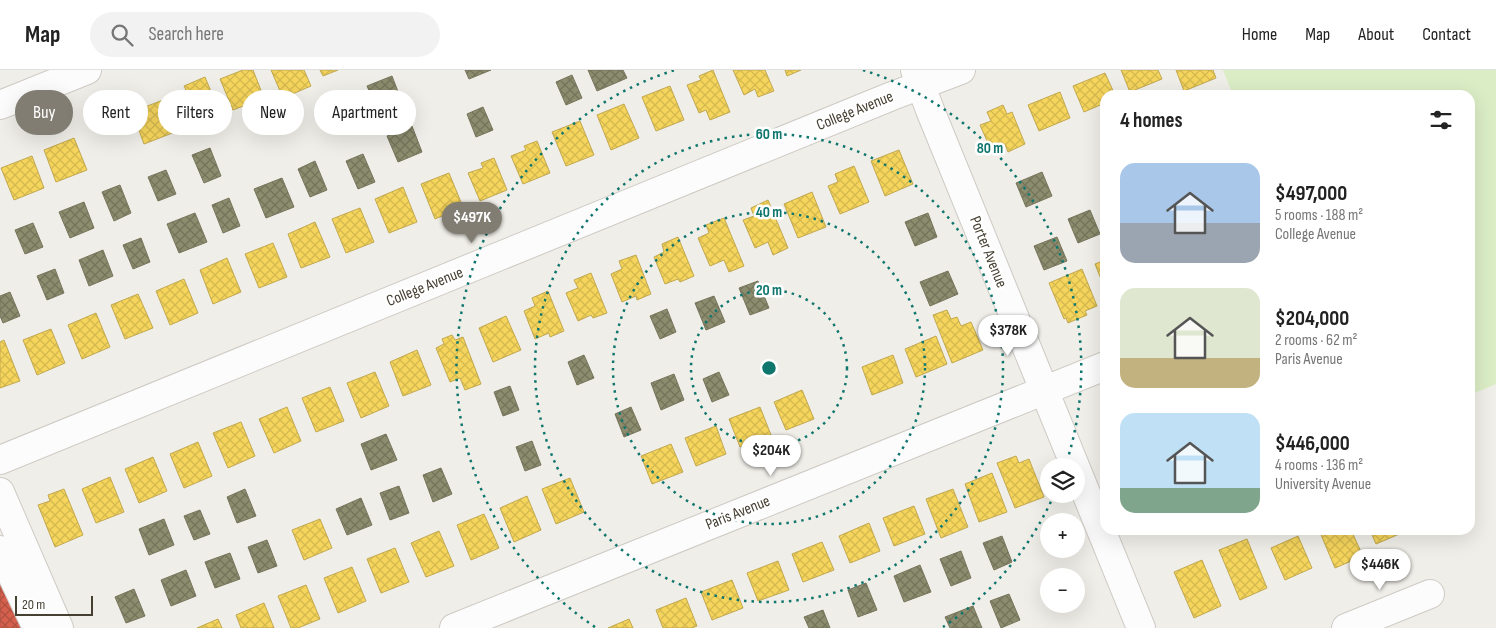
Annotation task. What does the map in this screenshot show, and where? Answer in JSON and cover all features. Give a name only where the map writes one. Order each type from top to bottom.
[{"type":"street","points":[[0,105],[87,70]]},
{"type":"street","name":"College Avenue","points":[[0,460],[918,77],[961,70]]},
{"type":"street","name":"Porter Avenue","points":[[918,77],[937,128],[1100,526]]},
{"type":"street","name":"Paris Avenue","points":[[454,628],[1100,368]]},
{"type":"street","points":[[0,492],[59,628]]},
{"type":"street","name":"Porter Avenue","points":[[1103,535],[1141,628]]},
{"type":"street","points":[[0,550],[37,628]]},
{"type":"street","points":[[1346,628],[1430,594]]},
{"type":"green space","points":[[1223,70],[1496,70],[1496,384],[1475,393],[1475,90],[1231,90]]},
{"type":"building: Homes","points":[[243,70],[253,70],[261,90],[242,90],[242,107],[233,110],[232,90],[225,90],[220,79]]},
{"type":"building: Homes","points":[[271,70],[304,70],[311,86],[302,90],[280,90]]},
{"type":"building: Homes","points":[[320,70],[338,70],[323,76]]},
{"type":"building: Homes","points":[[713,70],[730,112],[710,120],[706,110],[699,113],[687,85],[701,80],[699,76]]},
{"type":"building: Homes","points":[[733,70],[765,70],[774,91],[758,97],[755,89],[744,95]]},
{"type":"building: Homes","points":[[785,70],[801,70],[787,76]]},
{"type":"building: Homes","points":[[1121,70],[1158,70],[1162,79],[1135,90],[1129,90]]},
{"type":"building: Homes","points":[[1176,70],[1213,70],[1216,78],[1184,90]]},
{"type":"building: Homes","points":[[1105,73],[1113,90],[1100,90],[1100,105],[1084,112],[1073,86]]},
{"type":"building: Homes","points":[[205,77],[210,90],[186,90],[184,86]]},
{"type":"building: Homes","points":[[670,86],[684,120],[656,131],[642,97]]},
{"type":"building: Homes","points":[[1060,92],[1070,118],[1039,131],[1028,105]]},
{"type":"building: Homes","points":[[158,102],[158,135],[167,135],[144,144],[141,135],[148,135],[148,106]]},
{"type":"building: Homes","points":[[624,104],[639,138],[611,150],[597,115]]},
{"type":"building: Homes","points":[[1003,105],[1007,114],[1012,112],[1025,144],[1008,152],[1005,144],[991,150],[980,125],[991,121],[987,112]]},
{"type":"building: Homes","points":[[580,121],[594,155],[566,166],[552,132]]},
{"type":"building: Homes","points":[[74,138],[87,170],[56,182],[44,150]]},
{"type":"building: Homes","points":[[537,141],[550,173],[523,184],[511,156],[526,150],[524,146]]},
{"type":"building: Homes","points":[[899,150],[913,184],[885,196],[871,161]]},
{"type":"building: Homes","points":[[32,156],[44,188],[14,200],[1,168]]},
{"type":"building: Homes","points":[[494,158],[507,190],[480,201],[468,173],[483,168],[481,163]]},
{"type":"building: Homes","points":[[854,166],[869,202],[840,214],[828,186],[838,182],[835,174]]},
{"type":"building: Homes","points":[[449,173],[463,207],[435,219],[421,184]]},
{"type":"building: Homes","points":[[403,187],[417,222],[389,233],[375,199]]},
{"type":"building: Homes","points":[[812,192],[826,227],[798,238],[784,204]]},
{"type":"building: Homes","points":[[768,200],[788,248],[773,255],[768,242],[755,248],[743,220],[754,216],[751,208]]},
{"type":"building: Homes","points":[[360,208],[374,242],[346,253],[332,219]]},
{"type":"building: Homes","points":[[724,218],[744,266],[729,272],[724,260],[710,266],[698,238],[709,233],[706,225]]},
{"type":"building: Homes","points":[[315,222],[330,257],[301,268],[288,234]]},
{"type":"building: Homes","points":[[678,237],[694,276],[680,282],[678,279],[665,284],[654,257],[664,252],[662,244]]},
{"type":"building: Homes","points":[[273,243],[287,277],[259,288],[245,254]]},
{"type":"building: Homes","points":[[636,255],[651,294],[637,300],[636,296],[622,302],[611,274],[622,269],[619,261]]},
{"type":"building: Homes","points":[[227,258],[241,292],[213,304],[200,270]]},
{"type":"building: Homes","points":[[1100,262],[1100,276],[1095,264]]},
{"type":"building: Homes","points":[[1082,269],[1097,306],[1085,311],[1087,315],[1068,323],[1066,318],[1064,319],[1049,283]]},
{"type":"building: Homes","points":[[591,273],[607,313],[593,318],[591,315],[578,321],[566,293],[578,288],[574,280]]},
{"type":"building: Homes","points":[[184,279],[198,313],[170,325],[156,291]]},
{"type":"building: Homes","points":[[548,291],[564,331],[550,337],[549,333],[535,339],[524,311],[535,306],[532,298]]},
{"type":"building: Homes","points":[[138,294],[153,328],[125,339],[111,305]]},
{"type":"building: Homes","points":[[947,310],[951,319],[957,317],[961,326],[971,322],[983,350],[952,363],[933,315]]},
{"type":"building: Homes","points":[[96,313],[110,347],[82,359],[68,325]]},
{"type":"building: Homes","points":[[506,316],[521,350],[493,362],[479,328]]},
{"type":"building: Homes","points":[[51,329],[65,363],[37,375],[23,340]]},
{"type":"building: Homes","points":[[452,335],[455,340],[463,337],[481,384],[465,390],[460,378],[450,382],[436,348],[444,344],[442,339]]},
{"type":"building: Homes","points":[[936,336],[947,364],[916,377],[905,349]]},
{"type":"building: Homes","points":[[4,340],[20,381],[0,388],[0,342]]},
{"type":"building: Homes","points":[[417,350],[431,385],[403,396],[390,362]]},
{"type":"building: Homes","points":[[893,355],[903,383],[872,395],[862,367]]},
{"type":"building: Homes","points":[[375,372],[389,406],[361,418],[347,383]]},
{"type":"building: Homes","points":[[330,387],[344,421],[316,432],[302,398]]},
{"type":"building: Homes","points":[[802,390],[814,419],[786,430],[774,402]]},
{"type":"building: Homes","points":[[287,407],[301,441],[274,453],[259,419]]},
{"type":"building: Homes","points":[[760,407],[771,435],[740,447],[729,419]]},
{"type":"building: Homes","points":[[241,422],[255,456],[228,468],[213,433]]},
{"type":"building: Homes","points":[[716,426],[726,454],[696,466],[685,438]]},
{"type":"building: Homes","points":[[198,442],[212,476],[184,488],[170,454]]},
{"type":"building: Homes","points":[[671,444],[683,472],[652,484],[641,456]]},
{"type":"building: Homes","points":[[1016,456],[1019,463],[1029,459],[1040,487],[1040,499],[1015,508],[997,463]]},
{"type":"building: Homes","points":[[153,457],[167,491],[139,503],[125,469]]},
{"type":"building: Homes","points":[[992,473],[1007,512],[979,522],[965,484]]},
{"type":"building: Homes","points":[[110,477],[124,512],[96,523],[82,489]]},
{"type":"building: Homes","points":[[570,478],[584,512],[556,524],[542,489]]},
{"type":"building: Homes","points":[[64,489],[83,535],[55,547],[38,505],[50,501],[48,495]]},
{"type":"building: Homes","points":[[953,489],[968,527],[941,538],[926,499]]},
{"type":"building: Homes","points":[[527,496],[541,530],[514,542],[500,508]]},
{"type":"building: Homes","points":[[914,506],[925,534],[894,546],[883,518]]},
{"type":"building: Homes","points":[[484,514],[499,548],[471,560],[457,525]]},
{"type":"building: Homes","points":[[320,519],[332,548],[304,560],[292,530]]},
{"type":"building: Homes","points":[[869,523],[880,551],[850,563],[839,536]]},
{"type":"building: Homes","points":[[439,531],[454,566],[426,577],[411,543]]},
{"type":"building: Homes","points":[[1321,535],[1353,535],[1363,556],[1335,568]]},
{"type":"building: Homes","points":[[1372,535],[1397,535],[1376,544]]},
{"type":"building: Homes","points":[[1298,536],[1312,568],[1285,580],[1271,548]]},
{"type":"building: Homes","points":[[1247,539],[1267,588],[1240,600],[1219,550]]},
{"type":"building: Homes","points":[[822,542],[834,570],[803,582],[792,554]]},
{"type":"building: Homes","points":[[395,548],[409,582],[381,593],[367,559]]},
{"type":"building: Homes","points":[[1202,560],[1221,606],[1194,618],[1174,572]]},
{"type":"building: Homes","points":[[778,561],[789,590],[758,601],[747,573]]},
{"type":"building: Homes","points":[[352,567],[366,601],[338,613],[324,578]]},
{"type":"building: Homes","points":[[732,580],[743,608],[712,620],[701,592]]},
{"type":"building: Homes","points":[[306,585],[320,619],[298,628],[291,628],[278,596]]},
{"type":"building: Homes","points":[[686,598],[697,626],[692,628],[663,628],[656,610]]},
{"type":"building: Homes","points":[[264,603],[274,628],[241,628],[236,615]]},
{"type":"building: Homes","points":[[218,619],[222,628],[197,628]]},
{"type":"building: Homes","points":[[629,619],[633,628],[608,628]]},
{"type":"building: Shops","points":[[0,570],[27,628],[0,628]]},
{"type":"building: Industry","points":[[465,70],[491,70],[469,79]]},
{"type":"building: Industry","points":[[588,70],[623,70],[627,78],[597,91]]},
{"type":"building: Industry","points":[[572,75],[582,98],[566,105],[556,82]]},
{"type":"building: Industry","points":[[392,76],[397,90],[369,90],[367,86]]},
{"type":"building: Industry","points":[[483,107],[493,130],[476,137],[467,114]]},
{"type":"building: Industry","points":[[415,135],[422,152],[398,162],[387,136]]},
{"type":"building: Industry","points":[[210,148],[221,176],[204,183],[192,155]]},
{"type":"building: Industry","points":[[363,154],[375,182],[358,189],[346,161]]},
{"type":"building: Industry","points":[[315,161],[327,190],[310,197],[298,169]]},
{"type":"building: Industry","points":[[166,170],[176,194],[158,201],[148,177]]},
{"type":"building: Industry","points":[[1042,172],[1052,196],[1026,207],[1016,183]]},
{"type":"building: Industry","points":[[282,178],[294,207],[266,218],[254,189]]},
{"type":"building: Industry","points":[[120,185],[131,213],[114,221],[102,192]]},
{"type":"building: Industry","points":[[229,198],[240,226],[223,233],[212,205]]},
{"type":"building: Industry","points":[[84,202],[94,228],[70,238],[59,212]]},
{"type":"building: Industry","points":[[1090,210],[1100,234],[1078,243],[1068,219]]},
{"type":"building: Industry","points":[[195,213],[207,242],[179,253],[167,224]]},
{"type":"building: Industry","points":[[928,213],[937,237],[915,246],[905,222]]},
{"type":"building: Industry","points":[[33,223],[43,247],[25,254],[15,230]]},
{"type":"building: Industry","points":[[1057,237],[1067,261],[1044,270],[1034,246]]},
{"type":"building: Industry","points":[[141,238],[150,262],[133,269],[123,245]]},
{"type":"building: Industry","points":[[103,250],[113,276],[89,286],[79,260]]},
{"type":"building: Industry","points":[[55,269],[64,293],[47,300],[37,276]]},
{"type":"building: Industry","points":[[948,271],[958,294],[930,306],[920,282]]},
{"type":"building: Industry","points":[[758,281],[769,308],[750,315],[739,288]]},
{"type":"building: Industry","points":[[10,292],[20,316],[3,323],[0,316],[0,296]]},
{"type":"building: Industry","points":[[714,296],[725,322],[706,330],[695,303]]},
{"type":"building: Industry","points":[[667,309],[676,332],[660,339],[650,316]]},
{"type":"building: Industry","points":[[584,355],[594,378],[577,385],[568,362]]},
{"type":"building: Industry","points":[[719,372],[729,395],[712,402],[703,379]]},
{"type":"building: Industry","points":[[674,374],[684,400],[661,410],[651,383]]},
{"type":"building: Industry","points":[[510,386],[519,410],[503,416],[494,392]]},
{"type":"building: Industry","points":[[631,407],[641,430],[624,437],[615,414]]},
{"type":"building: Industry","points":[[386,434],[397,460],[371,470],[361,444]]},
{"type":"building: Industry","points":[[532,441],[541,465],[525,471],[516,447]]},
{"type":"building: Industry","points":[[441,468],[452,494],[433,502],[423,475]]},
{"type":"building: Industry","points":[[399,486],[409,513],[390,520],[380,493]]},
{"type":"building: Industry","points":[[245,489],[256,516],[237,523],[227,497]]},
{"type":"building: Industry","points":[[361,498],[372,525],[347,535],[336,509]]},
{"type":"building: Industry","points":[[200,510],[210,534],[194,540],[184,516]]},
{"type":"building: Industry","points":[[164,519],[174,545],[149,555],[139,529]]},
{"type":"building: Industry","points":[[1002,536],[1012,562],[994,570],[983,543]]},
{"type":"building: Industry","points":[[267,540],[277,566],[258,573],[248,547]]},
{"type":"building: Industry","points":[[961,551],[971,578],[951,586],[940,559]]},
{"type":"building: Industry","points":[[230,553],[240,579],[215,588],[205,562]]},
{"type":"building: Industry","points":[[920,565],[931,592],[904,602],[894,576]]},
{"type":"building: Industry","points":[[186,570],[196,596],[171,606],[161,580]]},
{"type":"building: Industry","points":[[866,583],[877,610],[858,617],[848,590]]},
{"type":"building: Industry","points":[[134,589],[145,616],[126,623],[115,597]]},
{"type":"building: Industry","points":[[1009,594],[1020,620],[1001,628],[990,601]]},
{"type":"building: Industry","points":[[973,606],[982,628],[950,628],[945,617]]},
{"type":"building: Industry","points":[[823,610],[830,628],[809,628],[804,617]]}]
